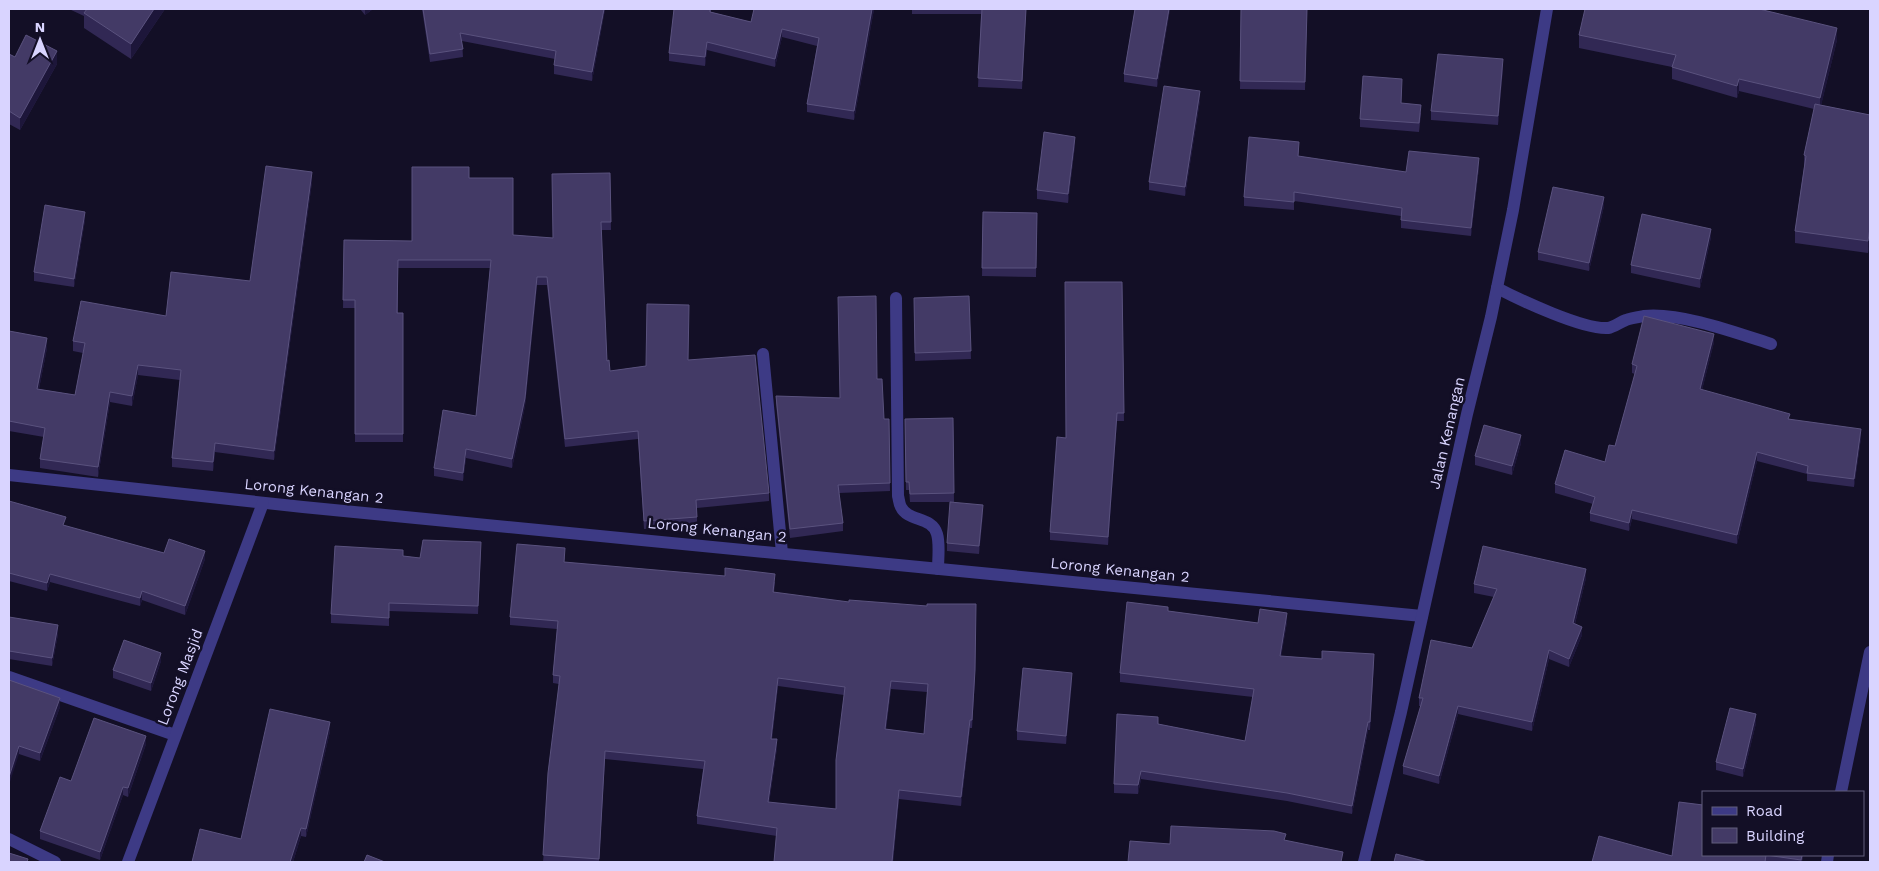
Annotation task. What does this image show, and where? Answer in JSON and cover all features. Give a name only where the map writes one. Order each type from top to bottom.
[{"type":"street","name":"Jalan Kenangan","points":[[1364,862],[1398,722],[1497,288],[1513,210],[1547,9]]},
{"type":"street","points":[[1497,288],[1526,302],[1584,324],[1609,328],[1627,319],[1646,316],[1666,316],[1726,329],[1771,344]]},
{"type":"street","points":[[896,298],[898,496],[901,508],[907,514],[926,520],[937,534],[938,569]]},
{"type":"street","points":[[763,354],[782,553]]},
{"type":"street","name":"Lorong Kenangan 2","points":[[9,475],[263,503],[1422,616]]},
{"type":"street","name":"Lorong Masjid","points":[[128,862],[263,503]]},
{"type":"street","points":[[1841,791],[1870,652]]},
{"type":"street","points":[[9,677],[176,735]]},
{"type":"street","points":[[9,839],[55,862]]},
{"type":"building","points":[[87,9],[154,9],[131,44],[84,13]]},
{"type":"building","points":[[423,9],[604,9],[592,72],[554,65],[556,51],[460,33],[463,49],[430,54]]},
{"type":"building","points":[[674,9],[710,9],[710,12],[751,22],[754,9],[872,9],[854,111],[807,104],[819,38],[782,29],[775,59],[707,42],[705,57],[669,53]]},
{"type":"building","points":[[982,9],[1026,9],[1022,81],[978,78]]},
{"type":"building","points":[[1135,9],[1169,9],[1157,79],[1124,74]]},
{"type":"building","points":[[1241,9],[1307,9],[1305,82],[1240,81]]},
{"type":"building","points":[[1585,9],[1759,9],[1837,28],[1820,98],[1739,79],[1737,86],[1672,67],[1676,55],[1579,35]]},
{"type":"building","points":[[26,35],[57,51],[20,118],[9,111],[9,54],[15,57]]},
{"type":"building","points":[[1438,54],[1503,59],[1498,116],[1431,111]]},
{"type":"building","points":[[1363,76],[1402,79],[1401,103],[1421,105],[1419,123],[1360,119]]},
{"type":"building","points":[[1164,86],[1200,91],[1185,187],[1149,182]]},
{"type":"building","points":[[1815,104],[1870,115],[1870,228],[1868,241],[1795,231],[1806,156],[1804,155]]},
{"type":"building","points":[[1044,132],[1075,137],[1068,194],[1037,190]]},
{"type":"building","points":[[1249,137],[1299,142],[1298,156],[1406,172],[1409,151],[1479,158],[1471,228],[1401,220],[1402,208],[1294,192],[1294,202],[1244,197]]},
{"type":"building","points":[[266,166],[312,172],[274,451],[215,443],[213,462],[172,458],[181,370],[138,365],[132,396],[110,392],[98,467],[40,459],[45,428],[9,421],[9,331],[47,338],[37,389],[75,395],[85,343],[73,341],[81,301],[166,316],[171,272],[250,281]]},
{"type":"building","points":[[412,167],[469,167],[469,178],[513,178],[513,235],[553,238],[552,174],[610,173],[611,222],[601,222],[607,361],[609,360],[610,371],[646,366],[647,304],[689,305],[688,360],[755,355],[769,493],[696,500],[697,517],[644,521],[638,431],[565,439],[547,277],[537,277],[525,398],[512,459],[466,449],[463,473],[434,468],[443,410],[476,416],[491,260],[398,260],[397,313],[403,313],[403,434],[355,434],[355,300],[343,300],[344,240],[412,241]]},
{"type":"building","points":[[1553,187],[1604,197],[1589,263],[1538,252]]},
{"type":"building","points":[[45,205],[85,212],[74,279],[34,272]]},
{"type":"building","points":[[983,212],[1037,213],[1036,268],[982,268]]},
{"type":"building","points":[[1642,214],[1711,229],[1700,279],[1631,265]]},
{"type":"building","points":[[1065,282],[1122,282],[1124,413],[1117,413],[1108,537],[1050,532],[1057,437],[1066,438]]},
{"type":"building","points":[[876,296],[877,379],[882,379],[884,419],[889,419],[890,483],[838,485],[843,523],[790,529],[776,396],[840,398],[838,297]]},
{"type":"building","points":[[969,296],[971,351],[915,353],[914,298]]},
{"type":"building","points":[[1644,316],[1714,334],[1700,389],[1790,414],[1788,419],[1861,429],[1854,479],[1807,473],[1808,466],[1757,452],[1737,535],[1632,510],[1629,523],[1590,513],[1595,497],[1555,484],[1565,450],[1605,462],[1609,445],[1615,446],[1637,366],[1632,364]]},
{"type":"building","points":[[953,418],[954,493],[910,494],[909,482],[906,482],[905,419]]},
{"type":"building","points":[[1484,425],[1521,435],[1512,466],[1475,456]]},
{"type":"building","points":[[9,501],[66,517],[63,525],[164,553],[169,539],[205,551],[185,606],[142,591],[140,598],[50,574],[47,583],[9,573]]},
{"type":"building","points":[[950,502],[983,505],[979,546],[947,543]]},
{"type":"building","points":[[423,540],[481,542],[478,606],[389,603],[389,618],[331,614],[335,546],[403,550],[403,556],[420,558]]},
{"type":"building","points":[[517,544],[565,548],[564,562],[725,576],[725,568],[775,574],[773,592],[849,602],[849,600],[927,606],[927,604],[976,604],[972,720],[970,720],[961,797],[899,790],[892,862],[774,862],[777,828],[697,816],[705,761],[605,751],[599,859],[543,855],[548,773],[560,676],[553,675],[558,621],[510,617]],"holes":[[[778,678],[845,687],[836,760],[836,809],[768,802],[777,739],[771,739]],[[891,681],[928,684],[924,734],[885,729]]]},
{"type":"building","points":[[1483,546],[1586,569],[1573,623],[1582,627],[1569,659],[1549,650],[1532,722],[1458,706],[1439,776],[1403,766],[1423,698],[1419,698],[1431,640],[1472,648],[1497,589],[1474,584]]},
{"type":"building","points":[[1127,602],[1168,607],[1168,611],[1258,623],[1260,609],[1287,613],[1280,656],[1322,659],[1322,651],[1374,654],[1370,722],[1368,722],[1352,806],[1287,793],[1141,771],[1138,785],[1114,784],[1117,714],[1158,717],[1158,724],[1245,741],[1254,689],[1120,673]]},
{"type":"building","points":[[9,617],[58,625],[52,658],[9,651]]},
{"type":"building","points":[[124,640],[161,653],[151,683],[113,670]]},
{"type":"building","points":[[1023,668],[1072,673],[1066,736],[1017,731]]},
{"type":"building","points":[[9,680],[60,698],[40,753],[19,746],[9,777]]},
{"type":"building","points":[[1730,708],[1756,714],[1743,769],[1716,762]]},
{"type":"building","points":[[270,709],[330,722],[306,829],[301,828],[290,862],[192,862],[200,829],[241,839]]},
{"type":"building","points":[[94,718],[146,736],[128,788],[123,787],[100,852],[40,831],[60,777],[71,781]]},
{"type":"building","points":[[1679,802],[1702,805],[1702,856],[1766,856],[1765,862],[1592,862],[1599,836],[1672,856]]},
{"type":"building","points":[[1171,826],[1274,831],[1286,834],[1284,840],[1343,852],[1341,862],[1128,862],[1130,841],[1170,844]]},
{"type":"building","points":[[9,853],[28,859],[27,862],[9,862]]},
{"type":"building","points":[[1396,854],[1428,862],[1394,862]]},
{"type":"building","points":[[367,855],[385,862],[364,862]]},
{"type":"building","points":[[1773,856],[1802,856],[1801,860]]}]
